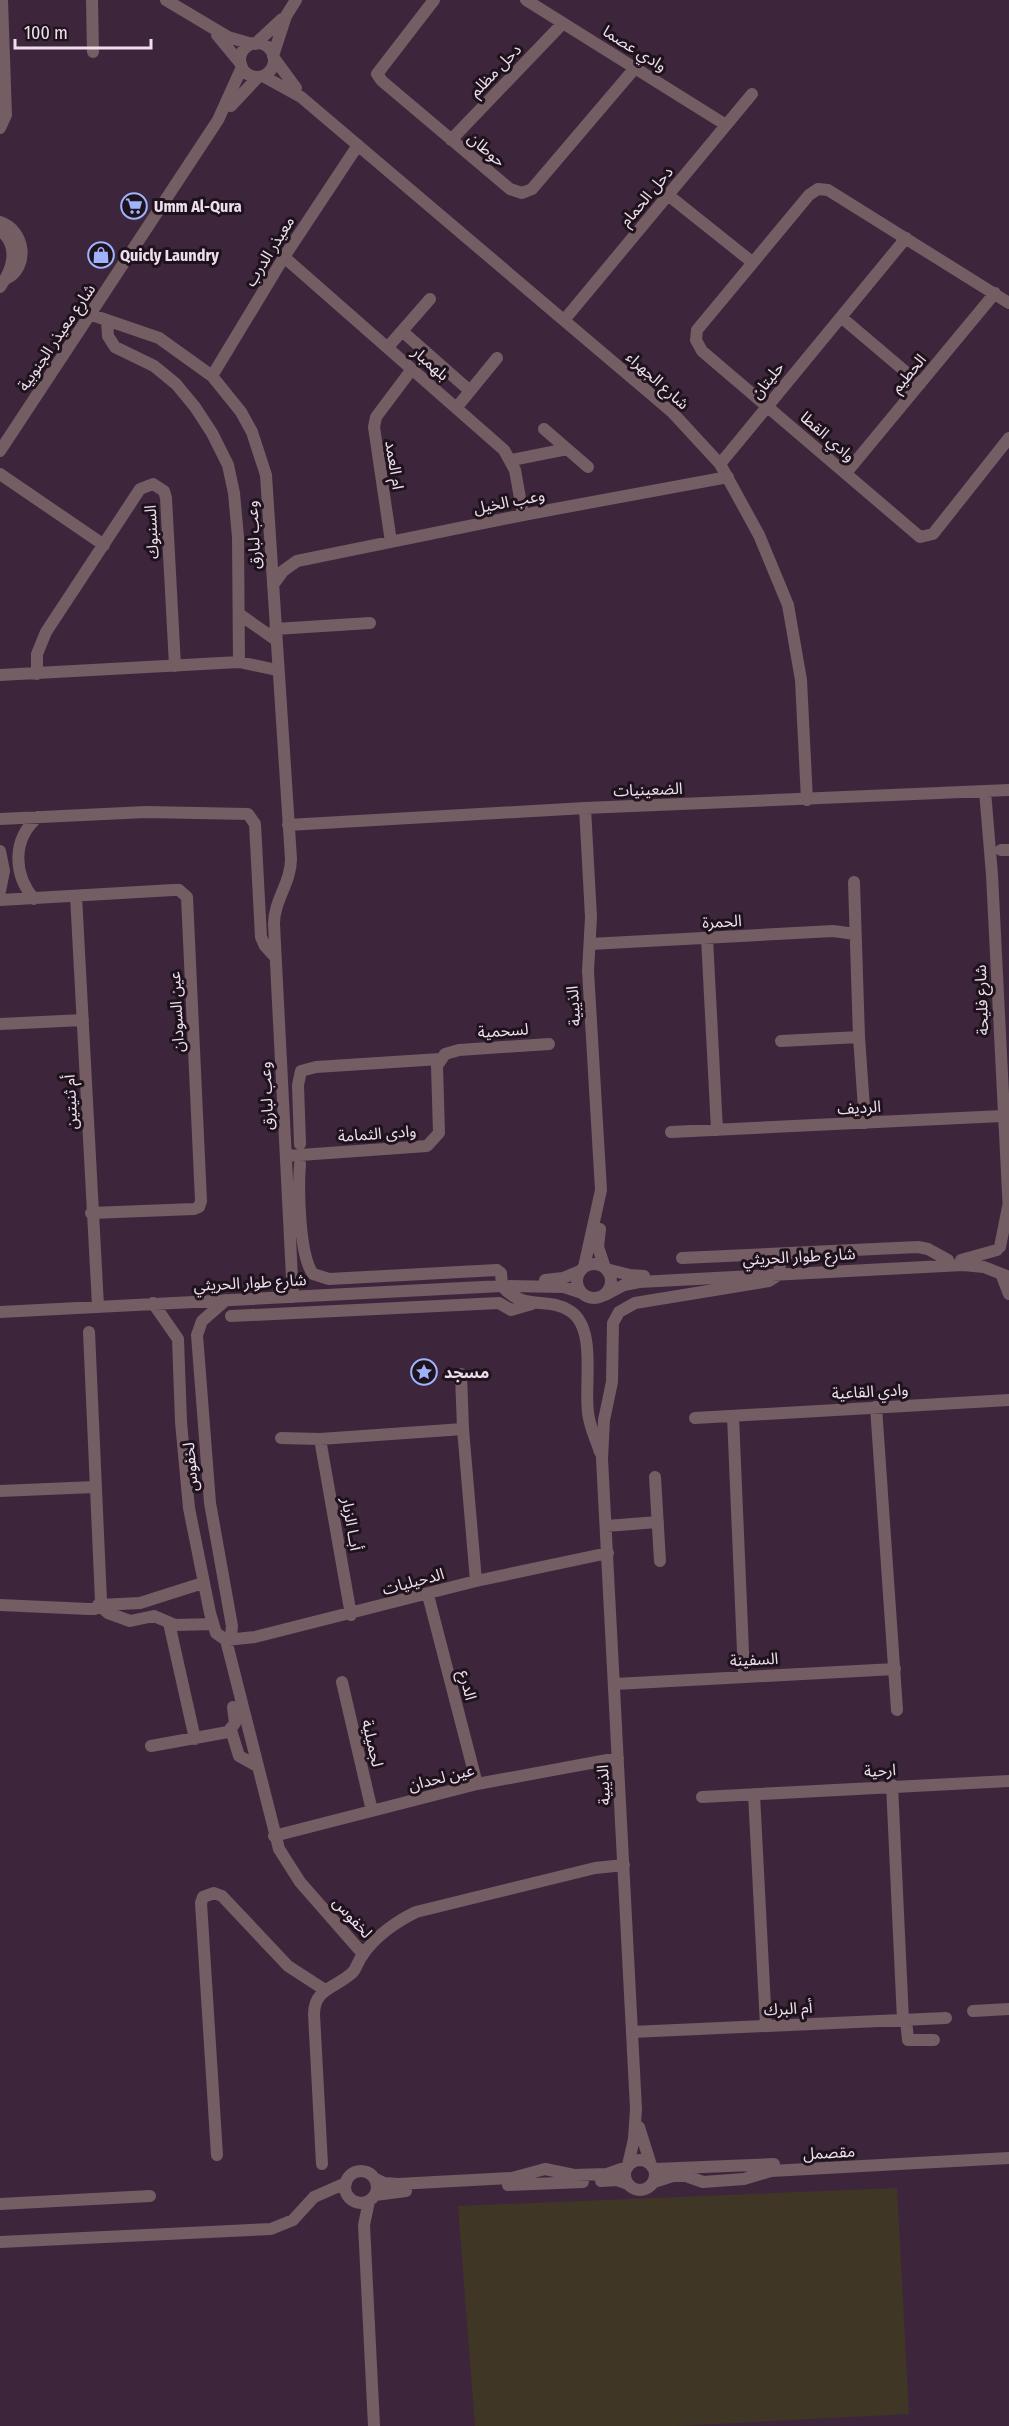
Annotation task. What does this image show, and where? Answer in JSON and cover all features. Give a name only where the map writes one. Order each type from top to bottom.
[{"type":"street","points":[[0,128],[6,115],[2,0]]},
{"type":"street","points":[[92,0],[93,52]]},
{"type":"street","points":[[166,0],[234,40],[268,48],[274,57]]},
{"type":"street","points":[[210,27],[250,75],[261,76],[272,69],[286,16],[296,0]]},
{"type":"street","name":"حوطان","points":[[434,0],[378,74],[382,81],[510,189],[522,193],[532,189],[635,68]]},
{"type":"street","name":"وادي عصما","points":[[526,0],[726,125]]},
{"type":"street","points":[[242,66],[243,52],[286,16]]},
{"type":"street","name":"دحل مظلم","points":[[451,140],[563,23]]},
{"type":"street","name":"شارع الجهراء","points":[[274,57],[301,97]]},
{"type":"street","name":"شارع معيذر الجنوبية","points":[[0,451],[92,315],[218,120],[242,66]]},
{"type":"street","name":"شارع الجهراء","points":[[261,76],[301,97],[565,319],[672,412],[720,464],[775,569],[788,605],[801,680],[807,800]]},
{"type":"street","name":"شارع معيذر الجنوبية","points":[[218,120],[261,76]]},
{"type":"street","name":"دحل الحمام","points":[[565,319],[752,94]]},
{"type":"street","name":"معيذر الدرب","points":[[212,376],[284,257],[358,145]]},
{"type":"street","name":"وادي القطا","points":[[1007,446],[933,534],[924,538],[916,534],[702,351],[696,340],[697,330],[809,195],[818,189],[828,190],[1009,303]]},
{"type":"street","points":[[668,195],[752,262]]},
{"type":"street","points":[[0,222],[14,230],[22,249],[15,272],[3,283]]},
{"type":"street","points":[[0,230],[8,238],[13,253],[3,283]]},
{"type":"street","name":"حليتان","points":[[720,464],[906,238]]},
{"type":"street","name":"بلهمبار","points":[[284,257],[456,406],[512,460]]},
{"type":"street","name":"الحطيم","points":[[846,473],[995,293]]},
{"type":"street","points":[[388,347],[430,299]]},
{"type":"street","name":"وعب لبارق","points":[[92,315],[159,338],[212,376],[241,412],[260,454],[266,475],[288,825],[288,844],[280,895],[274,916],[293,1297]]},
{"type":"street","points":[[841,317],[920,384]]},
{"type":"street","points":[[107,321],[107,332],[112,344],[124,353],[154,366],[176,384],[204,420],[224,456],[234,493],[239,662]]},
{"type":"street","points":[[402,331],[470,391]]},
{"type":"street","points":[[456,406],[497,358]]},
{"type":"street","name":"ام العمد","points":[[391,542],[374,427],[376,417],[412,369]]},
{"type":"street","points":[[544,429],[588,467]]},
{"type":"street","points":[[523,515],[512,460],[567,449]]},
{"type":"street","points":[[0,474],[104,545]]},
{"type":"street","name":"وعب الخيل","points":[[297,561],[523,515],[728,477]]},
{"type":"street","name":"السنبوك","points":[[37,674],[37,654],[42,639],[140,489],[153,484],[159,486],[166,498],[175,666]]},
{"type":"street","points":[[271,550],[280,556],[297,561]]},
{"type":"street","points":[[273,585],[283,571],[297,561]]},
{"type":"street","points":[[239,614],[275,635],[370,623]]},
{"type":"street","points":[[0,675],[239,662],[278,670]]},
{"type":"street","name":"الضعينيات","points":[[288,825],[585,808],[1009,790]]},
{"type":"street","name":"شارع فليحة","points":[[985,791],[992,875],[1008,1210],[1002,1247],[993,1261],[1003,1275]]},
{"type":"street","name":"الذيبية","points":[[585,808],[591,917],[588,971],[602,1215],[598,1246],[606,1268]]},
{"type":"street","points":[[0,819],[146,812],[248,814],[255,824],[261,937],[265,946],[276,958]]},
{"type":"street","points":[[34,899],[22,882],[18,862],[21,840],[38,817]]},
{"type":"street","points":[[0,891],[1,857],[18,862]]},
{"type":"street","points":[[854,882],[859,1037],[866,1123]]},
{"type":"street","name":"عين السودان","points":[[0,900],[179,890],[187,897],[201,1201],[199,1207],[194,1209],[92,1213]]},
{"type":"street","name":"أم ثنيتين","points":[[76,896],[98,1306]]},
{"type":"street","name":"الحمرة","points":[[590,944],[833,931],[855,934]]},
{"type":"street","points":[[707,938],[717,1130]]},
{"type":"street","points":[[0,1024],[83,1020]]},
{"type":"street","points":[[781,1041],[859,1037]]},
{"type":"street","name":"لسحمية","points":[[440,1059],[451,1051],[549,1044]]},
{"type":"street","points":[[300,1144],[298,1085],[301,1071],[316,1066],[440,1059]]},
{"type":"street","name":"وادى الثمامة","points":[[286,1156],[427,1146],[439,1133],[436,1073],[440,1059]]},
{"type":"street","name":"الرديف","points":[[671,1132],[1002,1116]]},
{"type":"street","points":[[300,1164],[300,1214],[306,1258],[313,1274],[329,1278],[461,1271],[462,1288]]},
{"type":"street","name":"الذيبية","points":[[582,1269],[600,1202]]},
{"type":"street","points":[[682,1258],[918,1247],[928,1249],[948,1260]]},
{"type":"street","name":"شارع طوار الحريثي","points":[[604,1295],[624,1285],[639,1282],[948,1260],[977,1257],[1002,1247]]},
{"type":"street","points":[[779,1254],[780,1271]]},
{"type":"street","points":[[597,1264],[606,1268],[611,1282],[604,1295],[591,1298],[582,1293],[577,1285],[582,1269],[597,1264]]},
{"type":"street","name":"شارع طوار الحريثي","points":[[606,1268],[638,1276],[963,1265],[1003,1275]]},
{"type":"street","name":"شارع طوار الحريثي","points":[[502,1286],[558,1279],[582,1269]]},
{"type":"street","name":"الذيبية","points":[[461,1271],[497,1270],[501,1273],[502,1286],[518,1299],[531,1304],[563,1307],[574,1313],[582,1323],[586,1339],[589,1421],[602,1459]]},
{"type":"street","name":"الذيبية","points":[[653,2171],[641,2140],[636,2109],[602,1459],[604,1420],[612,1382],[611,1329],[615,1317],[624,1308],[668,1296],[756,1285],[770,1281],[780,1271]]},
{"type":"street","points":[[421,1274],[422,1290]]},
{"type":"street","points":[[1003,1275],[1009,1294]]},
{"type":"street","name":"شارع طوار الحريثي","points":[[0,1312],[502,1286],[564,1287],[582,1293]]},
{"type":"street","name":"لخفوس","points":[[226,1300],[202,1321],[197,1335],[210,1503],[232,1626],[231,1635],[226,1640]]},
{"type":"street","name":"لخفوس","points":[[153,1303],[172,1327],[179,1343],[185,1479],[203,1583],[213,1624],[216,1633],[226,1640],[237,1725],[257,1766],[274,1836],[292,1872],[363,1954],[394,1924],[416,1912],[595,1868],[624,1865]]},
{"type":"street","points":[[231,1316],[499,1303],[511,1310],[531,1304]]},
{"type":"street","points":[[89,1332],[94,1487],[101,1596],[99,1605]]},
{"type":"street","points":[[461,1374],[463,1429],[476,1581]]},
{"type":"street","name":"وادي القاعية","points":[[695,1418],[1009,1400]]},
{"type":"street","points":[[876,1407],[897,1710]]},
{"type":"street","points":[[733,1416],[744,1675]]},
{"type":"street","points":[[589,1421],[604,1420]]},
{"type":"street","points":[[280,1438],[321,1438],[463,1429]]},
{"type":"street","name":"أبــا الزبار","points":[[321,1438],[351,1615]]},
{"type":"street","points":[[655,1477],[660,1561]]},
{"type":"street","points":[[0,1491],[94,1487]]},
{"type":"street","points":[[606,1526],[658,1522]]},
{"type":"street","name":"الدحيليات","points":[[226,1640],[255,1637],[351,1615],[476,1581],[608,1553]]},
{"type":"street","points":[[0,1605],[89,1609],[99,1605],[141,1603],[203,1583]]},
{"type":"street","name":"الدرع","points":[[429,1595],[477,1784]]},
{"type":"street","points":[[99,1605],[108,1613],[130,1621],[154,1616],[169,1623],[213,1624]]},
{"type":"street","points":[[169,1623],[195,1739]]},
{"type":"street","name":"السفينة","points":[[615,1684],[744,1675],[895,1669]]},
{"type":"street","name":"لجميلية","points":[[342,1682],[372,1811]]},
{"type":"street","points":[[151,1746],[195,1739],[237,1725],[233,1707]]},
{"type":"street","name":"عين لحدان","points":[[274,1836],[477,1784],[618,1758]]},
{"type":"street","name":"ارحية","points":[[702,1797],[892,1785],[1009,1781]]},
{"type":"street","points":[[892,1785],[904,2020],[908,2040],[934,2040]]},
{"type":"street","points":[[754,1794],[766,2026]]},
{"type":"street","points":[[217,2155],[201,1903],[203,1897],[208,1893],[222,1896],[288,1966],[325,1990]]},
{"type":"street","points":[[322,2164],[314,2008],[317,1998],[325,1990],[352,1973],[363,1954]]},
{"type":"street","points":[[973,2011],[1009,2009]]},
{"type":"street","name":"أم البرك","points":[[632,2032],[946,2018]]},
{"type":"street","name":"الذيبية","points":[[628,2166],[634,2139],[636,2109]]},
{"type":"street","name":"مقصمل","points":[[653,2171],[1009,2151]]},
{"type":"street","name":"مقصمل","points":[[653,2171],[673,2176],[686,2176],[703,2182],[744,2179],[771,2171],[1009,2158]]},
{"type":"street","points":[[326,2192],[363,2199],[401,2191],[612,2180],[643,2190],[653,2171],[639,2159],[607,2174],[574,2175],[545,2169],[512,2178],[398,2184],[374,2178],[367,2172],[358,2171],[350,2176],[346,2183],[346,2192],[363,2199]]},
{"type":"street","points":[[628,2166],[625,2175],[628,2184]]},
{"type":"street","points":[[374,2178],[377,2186],[363,2199],[374,2426]]},
{"type":"street","points":[[0,2242],[272,2229],[288,2223],[309,2200],[346,2183]]},
{"type":"street","points":[[0,2204],[150,2196]]},
{"type":"shaded area","points":[[897,2188],[909,2414],[677,2426],[475,2426],[458,2206]]},
{"type":"place","name":"Umm Al-Qura","points":[[134,206]]},
{"type":"place","name":"Quicly Laundry","points":[[101,255]]},
{"type":"place","name":"مسجد","points":[[424,1372]]}]
